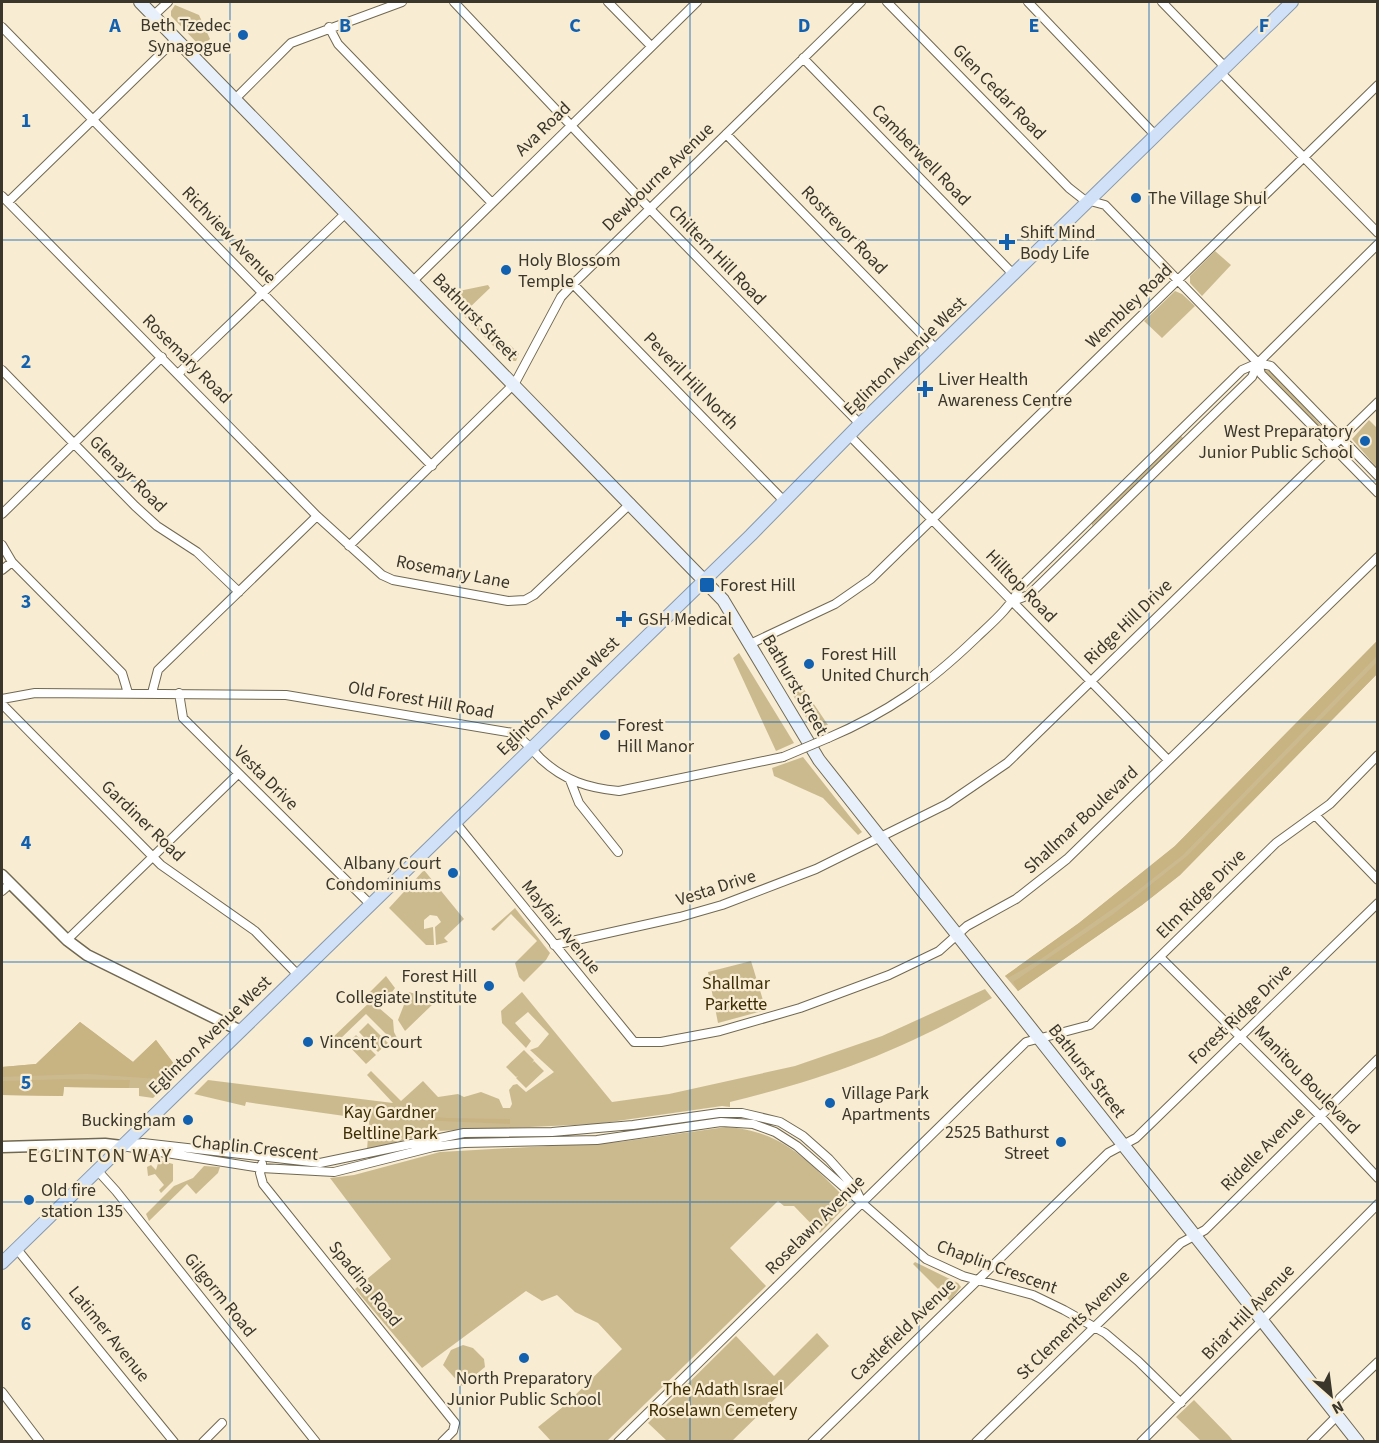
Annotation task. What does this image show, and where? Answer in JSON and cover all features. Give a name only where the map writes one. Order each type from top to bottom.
[{"type":"main road","name":"Bathurst Street","points":[[140,2],[515,383],[723,600],[809,744],[880,838],[1358,1442]]},
{"type":"main road","name":"Eglinton Avenue West","points":[[2,1263],[705,579],[860,424],[1292,2]]},
{"type":"street","points":[[154,15],[168,2]]},
{"type":"street","points":[[236,98],[291,43],[329,27],[402,2]]},
{"type":"street","name":"Chiltern Hill Road","points":[[454,2],[572,124],[650,209],[860,424]]},
{"type":"street","points":[[608,2],[651,46]]},
{"type":"street","name":"Ava Road","points":[[414,280],[697,2]]},
{"type":"street","name":"Dewbourne Avenue","points":[[349,546],[515,383],[561,297],[573,284],[861,2]]},
{"type":"street","name":"Glen Cedar Road","points":[[887,2],[1069,188],[1083,198],[1105,205],[1258,363]]},
{"type":"street","points":[[1028,2],[1156,136]]},
{"type":"street","points":[[1162,2],[1304,158],[1377,233]]},
{"type":"street","name":"Richview Avenue","points":[[2,27],[432,466]]},
{"type":"street","points":[[329,27],[338,44],[491,202]]},
{"type":"street","points":[[5,199],[94,119],[177,38]]},
{"type":"street","name":"Camberwell Road","points":[[803,58],[1014,275]]},
{"type":"street","name":"Wembley Road","points":[[750,644],[836,604],[871,579],[1377,85]]},
{"type":"street","name":"Rostrevor Road","points":[[726,134],[937,350]]},
{"type":"street","name":"Rosemary Road","points":[[5,199],[349,546]]},
{"type":"street","points":[[179,373],[347,212]]},
{"type":"street","name":"Old Forest Hill Road","points":[[2,699],[35,693],[252,693],[321,699],[513,734],[523,738],[556,772],[570,780],[595,788],[634,790],[783,757],[884,711],[934,678],[1013,601],[1021,586],[1242,370],[1258,363],[1377,244]]},
{"type":"street","name":"Peveril Hill North","points":[[573,284],[784,501]]},
{"type":"street","points":[[2,514],[162,357]]},
{"type":"street","points":[[1377,476],[1271,366],[1258,363],[1261,374],[1377,493]]},
{"type":"street","name":"Old Forest Hill Road","points":[[1013,601],[1029,596],[1252,377],[1258,363]]},
{"type":"street","name":"Glenayr Road","points":[[2,370],[157,526],[197,552],[239,592]]},
{"type":"street","name":"Ridge Hill Drive","points":[[880,838],[947,804],[1007,763],[1377,402]]},
{"type":"street","points":[[1182,429],[1190,437]]},
{"type":"street","name":"Hilltop Road","points":[[849,435],[1168,760]]},
{"type":"street","name":"Rosemary Lane","points":[[349,546],[372,568],[393,580],[519,601],[534,595],[631,503]]},
{"type":"street","points":[[152,693],[158,670],[317,516]]},
{"type":"street","points":[[1084,525],[1092,533]]},
{"type":"street","points":[[2,546],[12,562],[123,673],[128,693]]},
{"type":"street","name":"Shallmar Boulevard","points":[[647,1044],[720,1030],[811,1005],[907,967],[939,951],[967,926],[1016,899],[1049,875],[1377,557]]},
{"type":"street","points":[[2,570],[12,562]]},
{"type":"street","name":"Vesta Drive","points":[[179,693],[183,718],[370,904]]},
{"type":"street","name":"Gardiner Road","points":[[2,704],[160,865],[255,931],[298,975]]},
{"type":"street","name":"Elm Ridge Drive","points":[[1038,1037],[1090,1025],[1276,843],[1330,804],[1377,755]]},
{"type":"street","points":[[67,940],[238,774]]},
{"type":"street","points":[[570,780],[579,803],[618,852]]},
{"type":"street","points":[[1315,815],[1377,880]]},
{"type":"street","name":"Mayfair Avenue","points":[[455,822],[628,1038],[639,1044],[647,1044]]},
{"type":"street","name":"Vesta Drive","points":[[554,945],[649,925],[722,905],[816,869],[880,838]]},
{"type":"street","points":[[2,875],[6,887],[67,940],[96,960],[241,1031]]},
{"type":"street","name":"Forest Ridge Drive","points":[[1121,1144],[1136,1138],[1377,903]]},
{"type":"street","name":"Manitou Boulevard","points":[[1160,957],[1320,1115],[1377,1178]]},
{"type":"street","name":"Roselawn Avenue","points":[[618,1442],[1026,1042],[1038,1037]]},
{"type":"street","name":"Ridelle Avenue","points":[[1195,1235],[1205,1230],[1377,1059]]},
{"type":"street","name":"Chaplin Crescent","points":[[122,1146],[143,1143],[320,1163],[464,1133],[597,1129],[719,1113],[741,1113],[780,1122],[803,1136],[829,1159],[855,1188],[862,1202]]},
{"type":"street","name":"Chaplin Crescent","points":[[2,1148],[105,1144],[261,1168],[334,1172],[434,1147],[464,1143],[597,1140],[721,1122],[753,1125],[775,1132],[797,1146],[926,1259],[940,1267],[1049,1302],[1094,1327],[1138,1361],[1181,1403]]},
{"type":"street","points":[[597,1129],[597,1140]]},
{"type":"street","name":"Castlefield Avenue","points":[[812,1442],[1108,1153],[1121,1144]]},
{"type":"street","points":[[261,1168],[264,1157]]},
{"type":"street","name":"Spadina Road","points":[[261,1168],[263,1184],[453,1419],[455,1427],[442,1442]]},
{"type":"street","name":"Gilgorm Road","points":[[97,1170],[316,1442]]},
{"type":"street","name":"Briar Hill Avenue","points":[[1141,1442],[1377,1204]]},
{"type":"street","name":"St Clements Avenue","points":[[976,1442],[1181,1243],[1195,1235]]},
{"type":"street","name":"Latimer Avenue","points":[[16,1248],[174,1442]]},
{"type":"street","points":[[1311,1442],[1336,1412],[1341,1396],[1377,1362]]},
{"type":"street","points":[[2,1392],[40,1442]]},
{"type":"street","points":[[204,1442],[222,1423]]},
{"type":"green space","points":[[175,5],[199,15],[210,39],[201,47],[171,16]]},
{"type":"green space","points":[[1215,251],[1231,265],[1202,296],[1190,283],[1190,276]]},
{"type":"green space","points":[[488,285],[490,288],[466,311],[504,350],[510,345],[519,354],[516,361],[508,361],[457,309],[454,292]]},
{"type":"green space","points":[[1175,291],[1195,306],[1162,338],[1144,321]]},
{"type":"green space","points":[[1264,368],[1268,368],[1330,435],[1326,435],[1264,372]]},
{"type":"green space","name":"West Preparatory Junior Public School","points":[[1369,420],[1377,428],[1377,468],[1352,439]]},
{"type":"green space","points":[[1181,436],[1184,439],[1092,526],[1092,523]]},
{"type":"green space","points":[[1377,641],[1377,674],[1180,875],[1142,905],[1018,991],[1005,976],[1079,923],[1175,846]]},
{"type":"green space","points":[[739,653],[794,743],[776,751],[733,658]]},
{"type":"green space","points":[[801,685],[828,725],[814,731],[790,690]]},
{"type":"green space","points":[[803,757],[862,832],[858,835],[823,798],[774,776],[772,768]]},
{"type":"green space","points":[[424,870],[464,919],[444,938],[448,942],[436,945],[435,927],[441,922],[437,916],[430,915],[424,920],[424,929],[433,927],[434,945],[426,945],[389,908]]},
{"type":"green space","points":[[515,908],[550,953],[524,982],[519,977],[515,963],[537,941],[511,914],[494,931],[491,929]]},
{"type":"green space","name":"Shallmar Parkette","points":[[751,961],[766,1010],[718,1023],[708,972]]},
{"type":"green space","points":[[386,976],[395,988],[385,1002],[370,992]]},
{"type":"green space","name":"Kay Gardner Beltline Park","points":[[985,989],[992,998],[929,1033],[865,1061],[799,1083],[730,1102],[730,1107],[722,1106],[596,1124],[438,1131],[367,1150],[369,1122],[366,1119],[246,1102],[245,1106],[194,1094],[208,1080],[393,1103],[367,1075],[371,1071],[401,1101],[423,1081],[438,1097],[458,1094],[464,1097],[481,1092],[499,1099],[503,1108],[510,1108],[512,1104],[509,1090],[513,1085],[517,1084],[526,1092],[554,1072],[530,1050],[538,1047],[549,1034],[528,1012],[515,1023],[531,1041],[526,1048],[502,1023],[501,1011],[522,992],[612,1102],[669,1094],[795,1066],[882,1036]]},
{"type":"green space","points":[[409,992],[425,997],[433,1004],[405,1031],[398,1020]]},
{"type":"green space","points":[[371,1001],[393,1020],[397,1045],[366,1014],[337,1042],[331,1039]]},
{"type":"green space","points":[[80,1022],[133,1062],[156,1040],[180,1072],[153,1098],[139,1096],[139,1088],[64,1087],[63,1096],[2,1095],[2,1067],[36,1064]]},
{"type":"green space","points":[[368,1023],[388,1043],[378,1052],[359,1032]]},
{"type":"green space","points":[[356,1035],[376,1055],[366,1064],[347,1044]]},
{"type":"green space","points":[[524,1050],[534,1060],[532,1063],[534,1061],[544,1071],[526,1088],[516,1078],[518,1076],[516,1077],[506,1067]]},
{"type":"green space","points":[[726,1127],[763,1135],[793,1150],[846,1199],[847,1205],[820,1233],[794,1206],[784,1206],[778,1201],[730,1248],[766,1286],[607,1441],[551,1441],[538,1427],[564,1406],[622,1349],[598,1323],[575,1312],[557,1295],[542,1301],[526,1291],[422,1368],[355,1289],[391,1259],[330,1178],[354,1175],[440,1152],[619,1142]]},
{"type":"green space","points":[[159,1160],[173,1164],[173,1181],[161,1193],[159,1190],[164,1185],[155,1174],[148,1176],[147,1167],[151,1165],[156,1170]]},
{"type":"green space","points":[[204,1166],[220,1167],[218,1173],[196,1194],[187,1184],[149,1221],[146,1214],[174,1186],[193,1178]]},
{"type":"green space","points":[[915,1262],[958,1283],[961,1287],[950,1301],[913,1264]]},
{"type":"green space","name":"The Adath Israel Roselawn Cemetery","points":[[817,1333],[829,1346],[732,1441],[667,1441],[648,1423],[736,1336],[774,1376]]},
{"type":"green space","points":[[463,1345],[473,1348],[484,1359],[485,1367],[462,1386],[443,1365],[451,1350]]},
{"type":"green space","points":[[1194,1400],[1233,1441],[1201,1441],[1176,1417]]},
{"type":"shaded area","points":[[1377,641],[1377,656],[1183,855],[1127,899],[1041,959],[1008,978],[1005,976],[1079,923],[1175,846]]},
{"type":"shaded area","points":[[1377,662],[1377,674],[1180,875],[1142,905],[1018,991],[1013,982],[1112,915],[1187,856]]},
{"type":"shaded area","points":[[80,1022],[133,1062],[156,1040],[180,1072],[172,1080],[87,1074],[2,1077],[2,1067],[36,1064]]},
{"type":"shaded area","points":[[130,1080],[129,1088],[64,1087],[63,1096],[2,1095],[2,1081]]},
{"type":"shaded area","points":[[387,1113],[449,1118],[510,1119],[510,1124],[391,1119]]},
{"type":"place","name":"Beth Tzedec Synagogue","points":[[243,35]]},
{"type":"place","name":"The Village Shul","points":[[1136,198]]},
{"type":"place","name":"Shift Mind Body Life","points":[[1007,242]]},
{"type":"place","name":"Holy Blossom Temple","points":[[506,270]]},
{"type":"place","name":"Liver Health Awareness Centre","points":[[925,389]]},
{"type":"place","name":"West Preparatory Junior Public School","points":[[1365,441]]},
{"type":"place","name":"Forest Hill","points":[[707,585]]},
{"type":"place","name":"GSH Medical","points":[[624,619]]},
{"type":"place","name":"Forest Hill United Church","points":[[809,664]]},
{"type":"place","name":"Forest Hill Manor","points":[[605,735]]},
{"type":"place","name":"Albany Court Condominiums","points":[[453,873]]},
{"type":"place","name":"Forest Hill Collegiate Institute","points":[[489,986]]},
{"type":"place","name":"Vincent Court","points":[[308,1042]]},
{"type":"place","name":"Village Park Apartments","points":[[830,1103]]},
{"type":"place","name":"Buckingham","points":[[188,1120]]},
{"type":"place","name":"2525 Bathurst Street","points":[[1061,1142]]},
{"type":"place","name":"Old fire station 135","points":[[29,1200]]},
{"type":"place","name":"North Preparatory Junior Public School","points":[[524,1358]]},
{"type":"district","name":"EGLINTON WAY","points":[[100,1156]]}]
